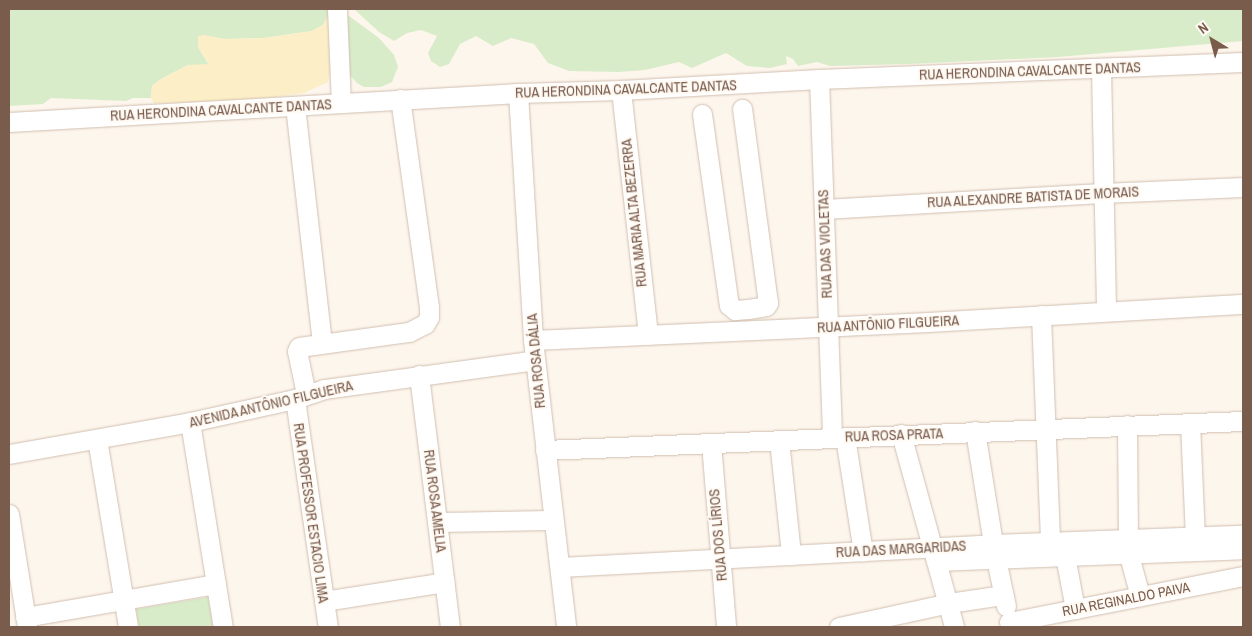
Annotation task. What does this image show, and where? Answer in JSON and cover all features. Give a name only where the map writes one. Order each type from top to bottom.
[{"type":"street","points":[[337,9],[341,103]]},
{"type":"street","name":"RUA HERONDINA CAVALCANTE DANTAS","points":[[9,122],[518,93],[1243,62]]},
{"type":"street","points":[[1101,68],[1102,193],[1106,311]]},
{"type":"street","name":"RUA DAS VIOLETAS","points":[[820,80],[827,327],[839,437],[863,552]]},
{"type":"street","name":"RUA MARIA ALTA BEZERRA","points":[[621,90],[648,335]]},
{"type":"street","name":"RUA ROSA DÁLIA","points":[[518,93],[533,340],[566,627]]},
{"type":"street","points":[[295,106],[322,342],[409,332],[425,324],[429,307],[400,100]]},
{"type":"street","points":[[702,114],[729,305],[735,310],[748,309],[766,306],[768,303],[742,109]]},
{"type":"street","name":"RUA ALEXANDRE BATISTA DE MORAIS","points":[[824,209],[1243,187]]},
{"type":"street","name":"RUA ANTÔNIO FILGUEIRA","points":[[533,340],[827,327],[1243,304]]},
{"type":"street","points":[[748,309],[752,330]]},
{"type":"street","points":[[1041,315],[1050,542]]},
{"type":"street","name":"RUA PROFESSOR ESTACIO LIMA","points":[[322,342],[297,348],[300,396],[328,627]]},
{"type":"street","name":"AVENIDA ANTÔNIO FILGUEIRA","points":[[9,454],[190,422],[300,396],[419,375],[535,360]]},
{"type":"street","name":"RUA ROSA AMELIA","points":[[419,375],[450,627]]},
{"type":"street","name":"RUA ROSA PRATA","points":[[545,450],[1243,420]]},
{"type":"street","points":[[190,422],[224,627]]},
{"type":"street","points":[[1190,423],[1195,536]]},
{"type":"street","points":[[1127,425],[1128,545],[1140,596]]},
{"type":"street","points":[[975,431],[995,552],[1010,624]]},
{"type":"street","points":[[901,434],[949,603],[954,627]]},
{"type":"street","points":[[97,438],[128,627]]},
{"type":"street","points":[[780,440],[791,555]]},
{"type":"street","name":"RUA DOS LÍRIOS","points":[[711,443],[726,627]]},
{"type":"street","points":[[9,514],[26,622],[124,600],[216,584]]},
{"type":"street","points":[[437,522],[553,520]]},
{"type":"street","name":"RUA DAS MARGARIDAS","points":[[560,568],[720,558],[863,552],[934,554],[995,552],[1065,556],[1195,536],[1243,535]]},
{"type":"street","name":"RUA DAS MARGARIDAS","points":[[995,552],[1050,542],[1243,549]]},
{"type":"street","points":[[1065,556],[1075,609]]},
{"type":"street","name":"RUA REGINALDO PAIVA","points":[[1010,624],[1075,609],[1243,576]]},
{"type":"street","points":[[324,601],[445,582]]},
{"type":"street","points":[[839,627],[949,603],[1003,595]]},
{"type":"green space","points":[[9,9],[332,9],[323,25],[312,31],[264,38],[224,39],[203,35],[198,47],[209,65],[188,65],[161,79],[152,86],[151,98],[133,98],[126,101],[51,98],[43,104],[9,106]]},
{"type":"green space","points":[[354,9],[1243,9],[1243,41],[1058,57],[908,64],[830,66],[817,62],[798,66],[793,59],[786,56],[787,64],[770,68],[747,66],[726,53],[692,68],[679,62],[645,70],[618,72],[569,71],[548,63],[534,44],[511,38],[493,46],[476,36],[460,44],[449,64],[440,67],[431,61],[428,53],[437,36],[421,30],[407,33],[394,41],[379,32]]},
{"type":"green space","points":[[345,13],[379,38],[394,55],[398,67],[392,82],[381,87],[364,87],[357,83],[346,71]]},
{"type":"green space","points":[[208,597],[213,627],[139,627],[136,609]]},
{"type":"sand","points":[[332,9],[333,57],[328,82],[304,93],[247,101],[154,103],[151,98],[152,86],[161,79],[188,65],[209,64],[198,47],[198,36],[203,35],[224,39],[264,38],[312,31],[323,25]]}]
